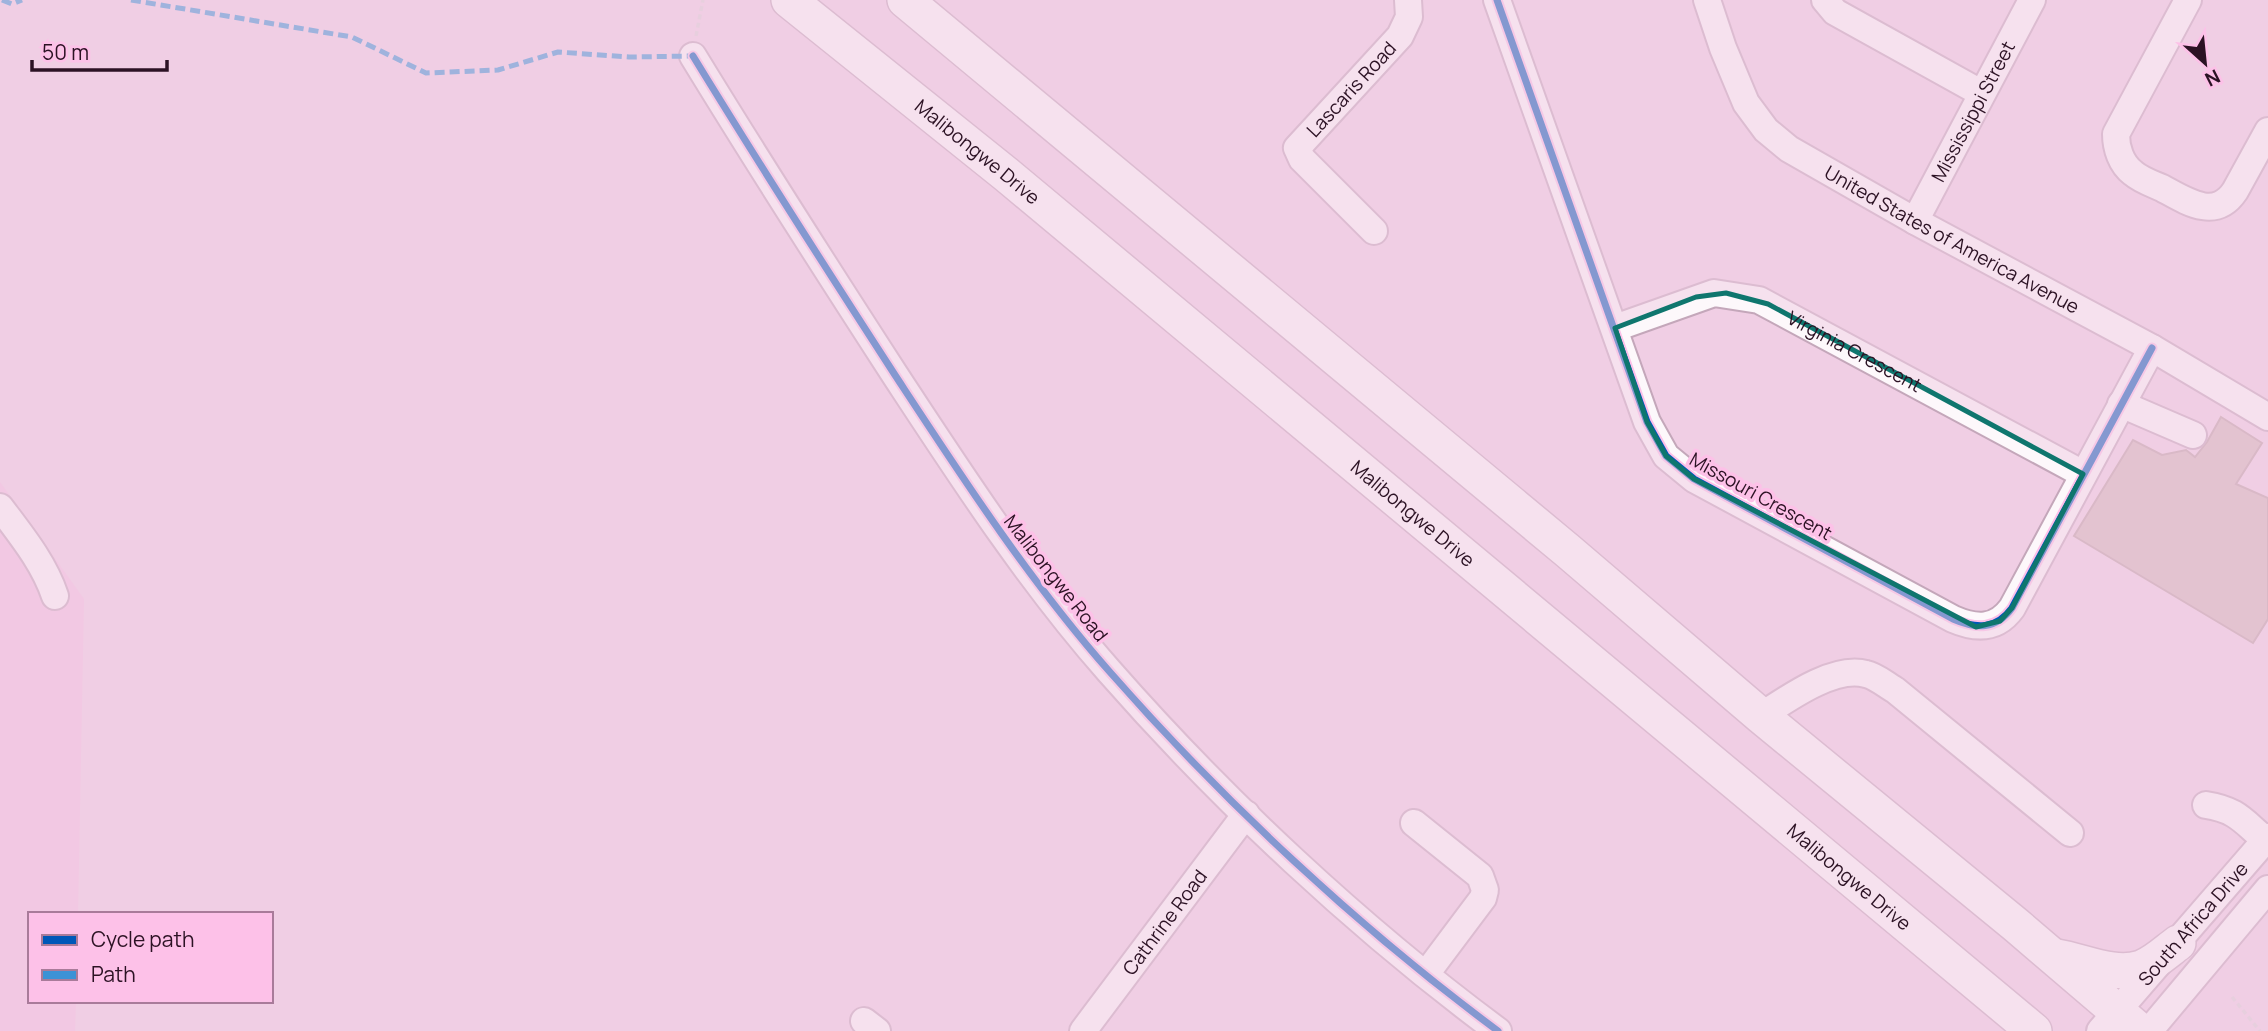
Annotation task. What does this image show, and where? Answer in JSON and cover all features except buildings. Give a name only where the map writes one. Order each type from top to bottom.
[{"type":"main road","name":"Malibongwe Drive","points":[[789,0],[1007,175],[2034,1031]]},
{"type":"main road","points":[[905,0],[1568,551],[1761,716],[2016,925],[2119,1024]]},
{"type":"main road","points":[[2050,956],[2131,970],[2149,964],[2179,943]]},
{"type":"street","name":"Lascaris Road","points":[[1374,232],[1301,159],[1297,148],[1400,36],[1409,17],[1408,0]]},
{"type":"street","name":"Missouri Crescent","points":[[1497,0],[1647,422],[1661,449],[1678,468],[1706,486],[1953,619],[1970,626],[1987,626],[2000,621],[2009,613],[2152,348]]},
{"type":"street","name":"United States of America Avenue","points":[[1707,0],[1743,97],[1766,130],[1801,158],[2152,348],[2268,417]]},
{"type":"street","points":[[1825,0],[1835,12],[1981,93]]},
{"type":"street","name":"Mississippi Street","points":[[1915,221],[2032,0]]},
{"type":"street","points":[[2188,0],[2116,134],[2122,161],[2133,173],[2193,204],[2215,206],[2230,198],[2268,131]]},
{"type":"street","name":"Malibongwe Road","points":[[693,56],[811,245],[985,513],[1107,669],[1165,733],[1336,898],[1498,1031]]},
{"type":"street","name":"Virginia Crescent","points":[[1615,328],[1696,297],[1714,293],[1759,300],[2083,474]]},
{"type":"street","points":[[2121,404],[2193,435]]},
{"type":"street","points":[[0,507],[40,563],[55,596]]},
{"type":"street","points":[[1761,716],[1826,678],[1840,674],[1867,674],[1895,690],[2070,833]]},
{"type":"street","points":[[2206,805],[2231,811],[2267,840]]},
{"type":"street","name":"Cathrine Road","points":[[1083,1031],[1246,814]]},
{"type":"street","points":[[1414,823],[1480,876],[1485,890],[1483,898],[1426,974]]},
{"type":"street","name":"South Africa Drive","points":[[2119,1024],[2179,943],[2267,840]]},
{"type":"street","name":"South Africa Drive","points":[[2149,1031],[2268,889]]},
{"type":"path","points":[[693,56],[703,0]]},
{"type":"path","points":[[2232,997],[2260,1031]]},
{"type":"highlighted area","points":[[1726,293],[1768,304],[2083,474],[2012,608],[2000,621],[1976,627],[1694,479],[1666,456],[1647,422],[1615,328],[1696,297]]},
{"type":"shaded area","points":[[0,482],[84,599],[78,912],[28,912],[28,1003],[76,1003],[75,1031],[0,1031]]},
{"type":"marked path","points":[[2,0],[12,4],[22,0]]},
{"type":"marked path","points":[[131,0],[352,37],[426,73],[498,70],[558,52],[629,57],[693,56]]},
{"type":"cycle path","points":[[1497,0],[1647,422],[1666,456],[1694,479],[1953,619],[1970,625],[1985,626],[1999,620],[2012,608],[2152,348]]},
{"type":"cycle path","points":[[693,56],[945,451],[1023,564],[1079,636],[1198,768],[1294,861],[1395,950],[1498,1031]]}]
